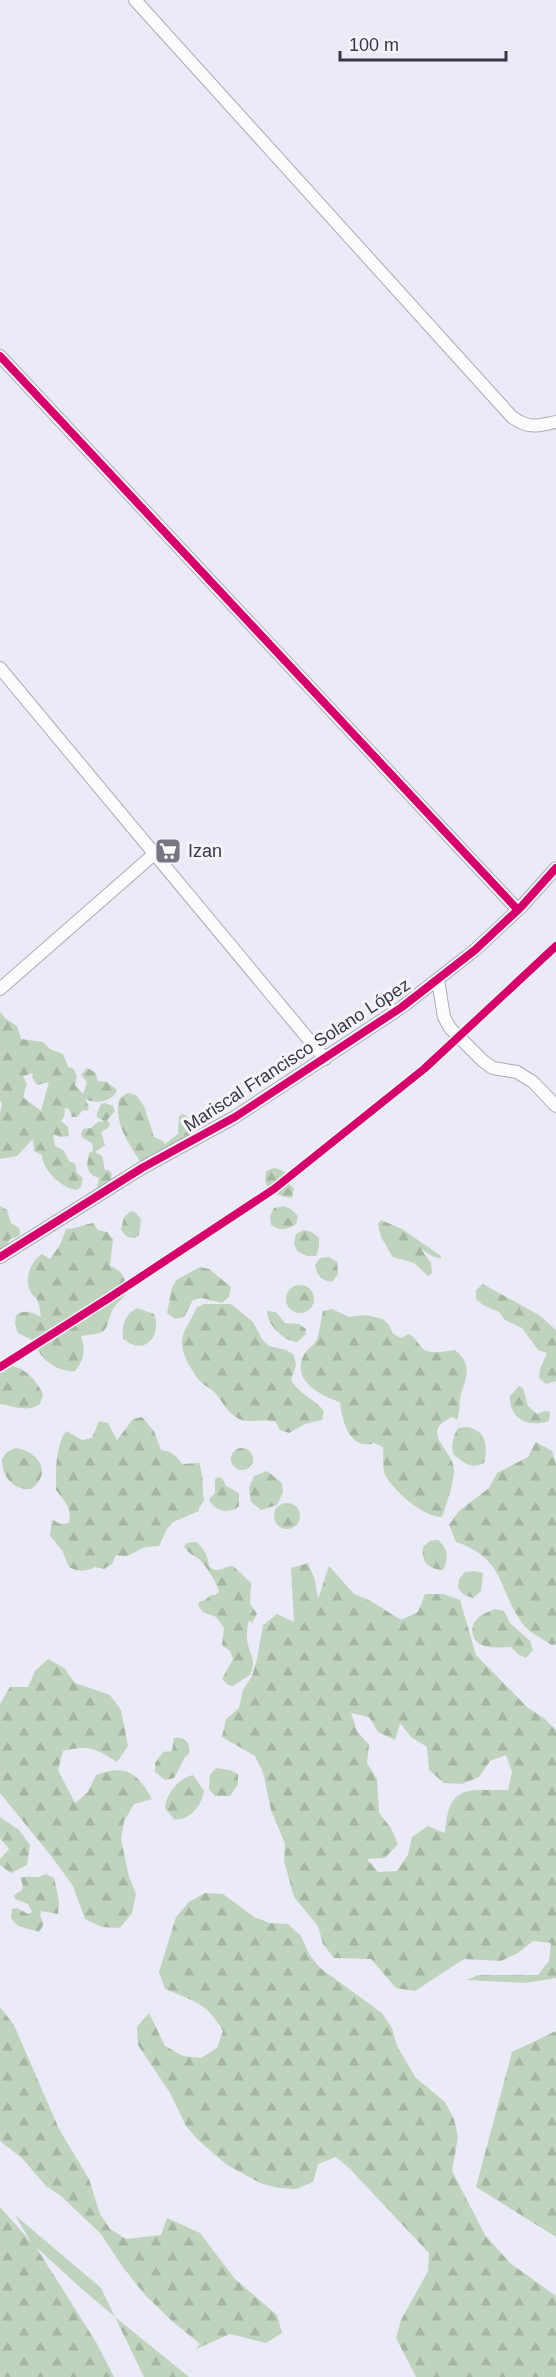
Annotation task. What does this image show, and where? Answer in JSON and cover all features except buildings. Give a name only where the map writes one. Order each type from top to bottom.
[{"type":"street","points":[[135,0],[512,417],[523,425],[534,426],[556,422]]},
{"type":"street","points":[[0,356],[518,910]]},
{"type":"street","points":[[0,668],[153,855],[325,1059]]},
{"type":"street","points":[[0,990],[153,855]]},
{"type":"street","name":"Mariscal Francisco Solano López","points":[[0,1257],[142,1168],[236,1117],[325,1059],[438,980],[518,910],[556,868]]},
{"type":"street","points":[[438,980],[444,1017],[450,1028],[483,1061],[494,1068],[517,1072],[532,1082],[556,1106]]},
{"type":"green space","points":[[0,1012],[17,1026],[21,1039],[43,1042],[50,1049],[63,1054],[68,1067],[73,1068],[77,1076],[75,1085],[83,1094],[87,1082],[81,1075],[87,1068],[95,1072],[98,1081],[107,1082],[117,1090],[112,1097],[104,1101],[94,1102],[85,1099],[89,1107],[77,1117],[72,1117],[69,1109],[65,1108],[61,1121],[68,1127],[69,1136],[60,1137],[53,1134],[55,1146],[63,1150],[70,1162],[75,1163],[77,1173],[83,1178],[81,1187],[77,1190],[71,1189],[54,1178],[46,1167],[42,1155],[34,1151],[33,1139],[17,1156],[0,1159],[2,1104],[0,1100]],"holes":[[[33,1073],[32,1077],[37,1085],[49,1082],[41,1111],[23,1097],[27,1084],[23,1076]]]},
{"type":"green space","points":[[128,1093],[136,1095],[144,1106],[154,1137],[165,1144],[178,1134],[179,1116],[183,1114],[206,1128],[141,1163],[123,1133],[118,1116],[120,1098]]},
{"type":"green space","points":[[101,1104],[113,1106],[115,1111],[107,1120],[110,1124],[108,1128],[101,1132],[105,1145],[95,1152],[102,1156],[105,1170],[109,1170],[112,1174],[111,1179],[114,1183],[96,1192],[99,1178],[89,1171],[87,1165],[89,1153],[93,1151],[92,1143],[83,1138],[81,1134],[83,1129],[91,1128],[98,1122],[104,1121],[97,1117],[97,1113]]},
{"type":"green space","points":[[274,1168],[284,1171],[289,1178],[290,1185],[294,1188],[292,1198],[275,1193],[268,1188],[265,1178],[266,1171]]},
{"type":"green space","points":[[0,1206],[7,1210],[11,1223],[19,1228],[20,1232],[19,1236],[10,1239],[0,1253]]},
{"type":"green space","points":[[283,1206],[291,1209],[298,1216],[296,1224],[280,1229],[271,1225],[270,1216],[274,1208]]},
{"type":"green space","points":[[131,1211],[141,1219],[139,1235],[135,1238],[127,1237],[121,1230],[124,1217]]},
{"type":"green space","points":[[381,1220],[402,1229],[441,1256],[441,1259],[421,1249],[431,1263],[432,1273],[428,1276],[414,1263],[393,1257],[381,1237],[378,1224]]},
{"type":"green space","points":[[93,1223],[98,1230],[107,1232],[113,1239],[110,1266],[124,1277],[125,1295],[113,1309],[104,1331],[81,1336],[84,1350],[75,1371],[62,1370],[44,1358],[34,1341],[18,1333],[15,1324],[16,1315],[28,1312],[41,1317],[39,1305],[28,1284],[31,1267],[42,1254],[50,1259],[60,1245],[66,1229]]},
{"type":"green space","points":[[304,1230],[312,1232],[319,1238],[316,1256],[307,1256],[297,1251],[294,1243],[296,1234]]},
{"type":"green space","points":[[329,1257],[337,1262],[338,1274],[332,1282],[320,1277],[315,1265],[320,1258]]},
{"type":"green space","points":[[200,1267],[209,1269],[231,1287],[229,1297],[222,1303],[202,1298],[193,1300],[184,1317],[175,1319],[167,1313],[172,1288],[176,1280]]},
{"type":"green space","points":[[483,1284],[539,1315],[556,1330],[556,1381],[546,1384],[539,1378],[547,1353],[538,1350],[522,1328],[505,1320],[499,1312],[476,1299],[476,1290]]},
{"type":"green space","points":[[300,1285],[310,1289],[314,1299],[310,1309],[300,1313],[290,1309],[286,1299],[290,1289]]},
{"type":"green space","points":[[204,1304],[231,1304],[253,1322],[262,1339],[269,1346],[286,1350],[294,1355],[296,1365],[291,1380],[299,1390],[324,1411],[322,1420],[305,1424],[289,1433],[280,1430],[276,1422],[239,1419],[231,1413],[214,1392],[199,1380],[183,1351],[184,1333],[196,1308]]},
{"type":"green space","points":[[137,1308],[154,1314],[156,1322],[153,1337],[144,1345],[138,1346],[130,1344],[123,1338],[127,1317]]},
{"type":"green space","points":[[332,1309],[349,1317],[366,1315],[383,1319],[393,1334],[401,1338],[409,1334],[426,1351],[455,1350],[464,1360],[467,1374],[457,1420],[453,1417],[442,1423],[437,1435],[453,1463],[454,1471],[442,1517],[426,1513],[395,1489],[385,1475],[383,1447],[374,1443],[359,1443],[353,1439],[345,1425],[340,1402],[316,1391],[304,1378],[301,1362],[305,1353],[317,1339],[323,1311]]},
{"type":"green space","points":[[267,1311],[276,1312],[285,1323],[299,1324],[306,1329],[306,1334],[297,1342],[287,1339],[273,1327]]},
{"type":"green space","points":[[2,1364],[22,1370],[37,1383],[43,1395],[40,1404],[35,1407],[21,1408],[0,1404],[0,1367]]},
{"type":"green space","points":[[519,1386],[523,1388],[528,1406],[537,1414],[550,1412],[549,1421],[534,1423],[517,1416],[513,1411],[510,1396]]},
{"type":"green space","points":[[142,1417],[154,1431],[161,1450],[173,1454],[182,1464],[199,1463],[204,1501],[199,1511],[173,1522],[159,1546],[143,1548],[130,1555],[116,1555],[112,1564],[104,1569],[95,1567],[82,1571],[69,1567],[62,1550],[50,1536],[52,1519],[60,1524],[69,1523],[70,1517],[65,1501],[56,1490],[57,1459],[62,1437],[66,1431],[82,1440],[92,1438],[99,1421],[108,1423],[117,1440],[133,1419]]},
{"type":"green space","points":[[467,1427],[479,1432],[486,1445],[484,1463],[479,1465],[467,1464],[453,1454],[452,1444],[456,1431],[458,1428]]},
{"type":"green space","points":[[536,1442],[552,1451],[556,1464],[556,1644],[552,1645],[525,1626],[514,1610],[492,1566],[472,1549],[456,1542],[449,1525],[459,1511],[489,1488],[497,1473],[528,1457]]},
{"type":"green space","points":[[16,1448],[31,1454],[40,1464],[41,1476],[38,1483],[31,1489],[24,1489],[13,1484],[4,1471],[2,1459],[7,1452]]},
{"type":"green space","points":[[242,1448],[250,1451],[253,1459],[250,1467],[242,1470],[234,1467],[231,1459],[234,1451]]},
{"type":"green space","points":[[267,1471],[282,1483],[283,1492],[277,1505],[261,1510],[251,1502],[249,1488],[254,1476]]},
{"type":"green space","points":[[222,1478],[226,1486],[239,1493],[239,1506],[235,1509],[227,1511],[218,1509],[211,1503],[209,1499],[215,1493],[215,1479]]},
{"type":"green space","points":[[287,1503],[296,1507],[300,1516],[296,1525],[287,1529],[278,1525],[274,1516],[278,1507]]},
{"type":"green space","points":[[438,1540],[444,1546],[446,1554],[443,1570],[433,1568],[424,1561],[423,1557],[423,1547],[430,1541]]},
{"type":"green space","points":[[196,1542],[207,1556],[212,1569],[218,1570],[233,1566],[251,1583],[250,1603],[257,1614],[252,1623],[249,1620],[247,1642],[253,1666],[250,1675],[233,1686],[228,1685],[222,1679],[233,1659],[230,1651],[222,1645],[224,1628],[216,1617],[203,1612],[198,1605],[200,1601],[219,1592],[205,1565],[184,1546],[187,1543]]},
{"type":"green space","points":[[308,1563],[315,1580],[318,1599],[329,1566],[354,1594],[371,1601],[401,1620],[418,1612],[425,1594],[443,1594],[460,1600],[476,1655],[528,1708],[544,1718],[556,1730],[556,1978],[525,1983],[467,1980],[478,1975],[538,1975],[549,1961],[551,1943],[533,1941],[518,1953],[501,1961],[464,1959],[415,1991],[396,1988],[371,1959],[334,1958],[323,1944],[318,1926],[294,1897],[284,1861],[285,1844],[271,1810],[263,1772],[255,1756],[222,1737],[226,1719],[239,1708],[243,1690],[252,1676],[263,1625],[277,1614],[294,1622],[291,1568]],"holes":[[[351,1713],[369,1717],[378,1732],[395,1740],[400,1723],[411,1737],[427,1747],[429,1770],[444,1783],[462,1784],[479,1777],[490,1761],[506,1755],[512,1772],[508,1790],[471,1791],[456,1797],[447,1817],[445,1833],[428,1826],[412,1837],[408,1855],[397,1871],[378,1872],[367,1859],[385,1858],[398,1844],[391,1828],[379,1813],[377,1779],[367,1763],[369,1745],[357,1731]]]},
{"type":"green space","points":[[465,1572],[483,1573],[481,1591],[473,1598],[464,1595],[458,1588],[459,1579]]},
{"type":"green space","points":[[495,1609],[504,1611],[510,1623],[530,1641],[533,1650],[526,1658],[511,1647],[489,1647],[475,1640],[472,1633],[473,1625],[482,1615]]},
{"type":"green space","points":[[48,1659],[64,1668],[75,1683],[110,1695],[121,1710],[128,1746],[117,1762],[91,1749],[79,1748],[63,1751],[58,1770],[75,1803],[88,1792],[96,1775],[115,1770],[135,1777],[152,1799],[134,1804],[124,1821],[121,1839],[129,1877],[136,1894],[132,1913],[120,1928],[102,1927],[85,1919],[73,1886],[0,1793],[0,1704],[10,1687],[28,1687],[35,1671]]},
{"type":"green space","points":[[174,1738],[186,1741],[189,1754],[185,1757],[174,1778],[165,1780],[155,1772],[155,1763],[163,1752],[172,1751]]},
{"type":"green space","points":[[216,1768],[238,1774],[238,1784],[230,1796],[215,1796],[209,1789],[210,1775]]},
{"type":"green space","points":[[193,1775],[204,1791],[201,1802],[190,1815],[174,1819],[165,1808],[168,1797],[178,1783]]},
{"type":"green space","points":[[0,1817],[19,1830],[30,1845],[27,1865],[11,1873],[0,1865],[0,1859],[9,1849],[0,1838]]},
{"type":"green space","points":[[46,1874],[54,1878],[59,1901],[58,1914],[41,1911],[40,1916],[44,1924],[39,1932],[18,1926],[11,1918],[12,1909],[17,1908],[28,1914],[32,1912],[28,1904],[15,1899],[14,1895],[22,1890],[23,1886],[20,1877],[38,1877]]},
{"type":"green space","points":[[205,1893],[223,1894],[254,1917],[270,1923],[288,1924],[301,1936],[309,1954],[320,1968],[382,2013],[392,2028],[397,2046],[416,2078],[445,2102],[454,2119],[458,2137],[452,2171],[485,2235],[510,2263],[556,2296],[556,2377],[416,2377],[396,2338],[401,2320],[428,2271],[429,2253],[336,2157],[318,2164],[313,2182],[296,2189],[278,2188],[260,2183],[227,2165],[198,2140],[186,2126],[170,2093],[138,2045],[137,2027],[149,2013],[165,2046],[183,2056],[201,2058],[217,2048],[223,2031],[211,2014],[199,2004],[165,1989],[159,1972],[176,1917],[189,1902]]},
{"type":"green space","points":[[0,2007],[14,2025],[59,2129],[89,2179],[100,2214],[110,2229],[126,2239],[161,2235],[167,2218],[200,2233],[235,2279],[277,2315],[282,2333],[266,2343],[230,2334],[196,2349],[200,2344],[145,2295],[101,2234],[61,2196],[46,2186],[22,2158],[0,2141]]},
{"type":"green space","points":[[556,2031],[556,2237],[476,2187],[512,2052]]},
{"type":"green space","points":[[0,2207],[31,2242],[15,2215],[101,2288],[115,2317],[36,2247],[96,2342],[114,2377],[0,2377]]},
{"type":"green space","points":[[115,2317],[189,2377],[144,2377]]},
{"type":"cycle path","points":[[0,356],[518,910]]},
{"type":"cycle path","points":[[0,1257],[142,1168],[235,1117],[402,1007],[475,950],[521,907],[556,868]]},
{"type":"cycle path","points":[[0,1367],[274,1189],[424,1069],[556,946]]},
{"type":"place","name":"Izan","points":[[168,851]]}]
